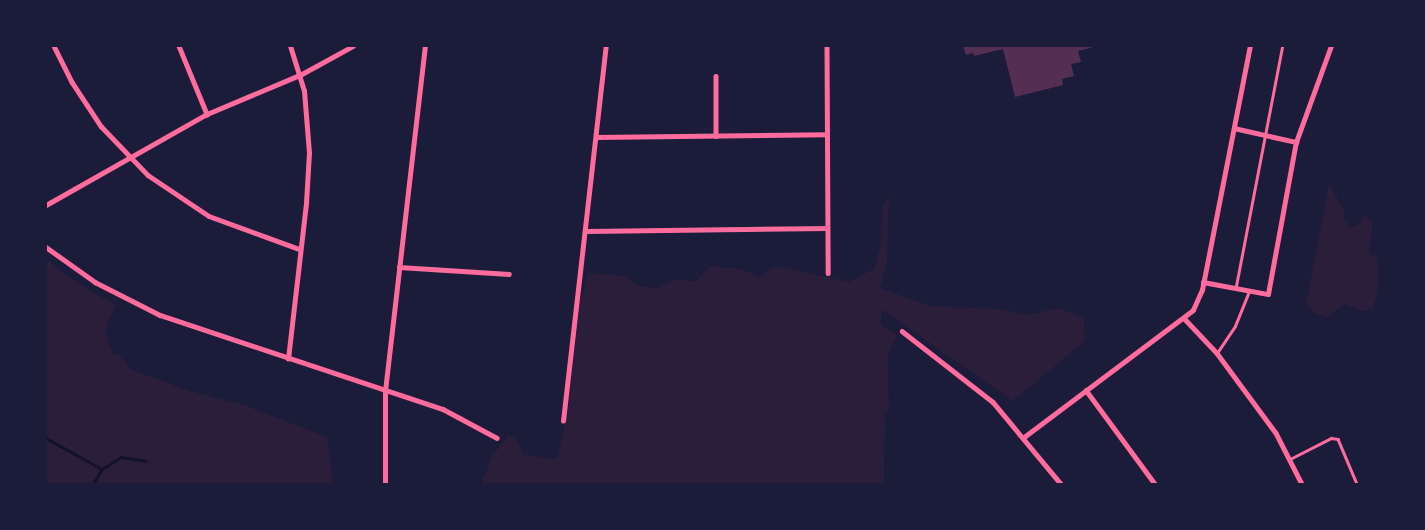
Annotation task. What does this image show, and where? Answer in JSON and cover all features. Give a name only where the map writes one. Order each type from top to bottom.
[{"type":"street","points":[[54,46],[85,103],[129,157],[167,190],[209,216],[299,249]]},
{"type":"street","points":[[179,46],[208,114]]},
{"type":"street","points":[[288,359],[309,153],[300,75],[290,46]]},
{"type":"street","points":[[46,205],[208,114],[300,75],[353,46]]},
{"type":"street","points":[[385,485],[385,391],[425,46]]},
{"type":"street","points":[[563,421],[606,46]]},
{"type":"street","points":[[827,46],[828,273]]},
{"type":"street","points":[[1024,437],[1184,318],[1199,299],[1250,46]]},
{"type":"street","points":[[1203,282],[1268,294],[1296,142],[1331,46]]},
{"type":"street","points":[[716,76],[716,136]]},
{"type":"street","points":[[1234,128],[1296,142]]},
{"type":"street","points":[[596,137],[827,134]]},
{"type":"street","points":[[586,231],[827,229]]},
{"type":"street","points":[[46,247],[95,282],[160,315],[453,413],[497,438]]},
{"type":"street","points":[[399,267],[509,274]]},
{"type":"street","points":[[1184,318],[1217,353],[1276,433],[1300,484]]},
{"type":"street","points":[[902,331],[977,388],[1024,437],[1061,485]]},
{"type":"street","points":[[1086,390],[1155,485]]},
{"type":"lane","points":[[1236,288],[1282,46]]},
{"type":"lane","points":[[1217,353],[1235,326],[1249,290]]},
{"type":"lane","points":[[1290,460],[1331,438],[1338,439],[1357,485]]},
{"type":"shaded area","points":[[1329,184],[1345,211],[1344,220],[1351,227],[1357,226],[1364,216],[1373,221],[1369,252],[1379,259],[1380,280],[1373,309],[1362,311],[1344,304],[1328,317],[1314,313],[1306,304]]},
{"type":"shaded area","points":[[889,195],[887,263],[880,288],[930,306],[999,309],[1027,315],[1058,308],[1084,318],[1085,341],[1013,401],[881,309],[881,324],[897,335],[888,355],[889,411],[885,412],[884,484],[481,484],[493,455],[508,436],[516,438],[523,454],[548,459],[558,458],[569,403],[580,303],[588,273],[625,276],[639,286],[657,288],[676,279],[695,282],[710,266],[740,269],[761,277],[771,268],[782,267],[849,282],[874,269],[880,250],[883,207]]},
{"type":"shaded area","points":[[46,259],[82,286],[116,305],[107,324],[106,335],[113,354],[118,354],[132,370],[193,392],[244,405],[327,437],[333,484],[46,484]]},
{"type":"building","points":[[963,46],[1097,46],[1078,51],[1081,62],[1071,64],[1074,76],[1062,79],[1063,85],[1015,97],[1003,49],[974,56],[973,53],[966,55]]},
{"type":"waterway","points":[[46,438],[102,469]]},
{"type":"waterway","points":[[93,484],[102,469],[121,457],[146,461]]}]
